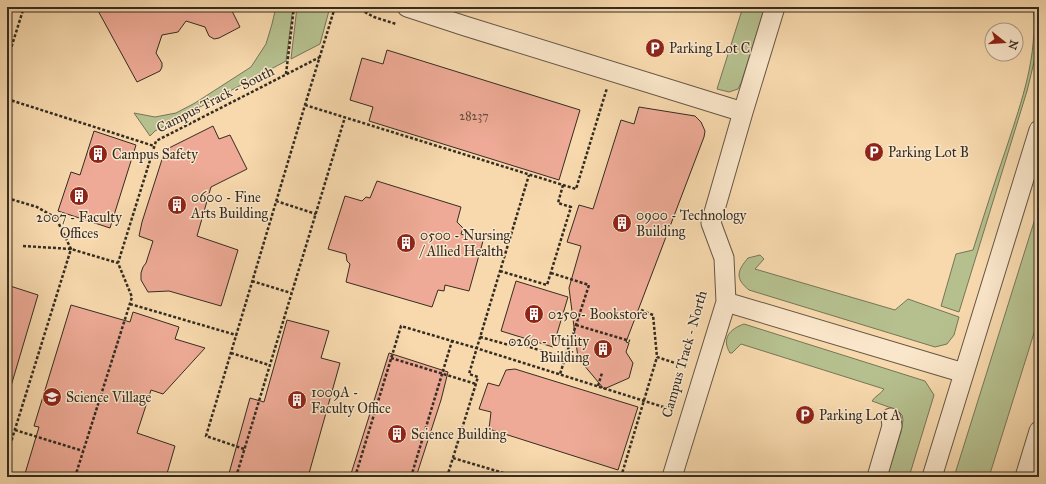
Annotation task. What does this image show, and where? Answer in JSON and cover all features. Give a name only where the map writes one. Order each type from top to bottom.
[{"type":"street","points":[[407,7],[743,112]]},
{"type":"street","points":[[672,477],[726,302],[724,258],[711,223],[775,7]]},
{"type":"street","points":[[932,477],[1039,130]]},
{"type":"street","points":[[726,302],[964,373]]},
{"type":"street","points":[[877,477],[892,426],[891,418]]},
{"type":"street","points":[[1025,477],[1039,432]]},
{"type":"path","points":[[7,61],[24,7]]},
{"type":"path","points":[[286,74],[294,7]]},
{"type":"path","points":[[244,449],[206,436],[335,7]]},
{"type":"path","name":"Campus Track - South","points":[[118,263],[156,141],[320,57]]},
{"type":"path","points":[[305,105],[576,190],[608,86]]},
{"type":"path","points":[[7,99],[154,146]]},
{"type":"path","points":[[236,477],[345,117]]},
{"type":"path","points":[[448,477],[478,377],[469,374],[529,175]]},
{"type":"path","points":[[500,271],[548,285],[571,207],[558,203],[563,185]]},
{"type":"path","points":[[7,198],[37,207],[56,218],[70,250],[7,455]]},
{"type":"path","points":[[276,201],[316,214]]},
{"type":"path","points":[[23,246],[70,250],[118,263],[132,297],[75,477]]},
{"type":"path","points":[[551,273],[589,285],[560,374]]},
{"type":"path","points":[[252,281],[291,293]]},
{"type":"path","points":[[130,304],[236,335]]},
{"type":"path","points":[[621,477],[657,357],[653,315],[641,310]]},
{"type":"path","points":[[576,325],[630,341]]},
{"type":"path","points":[[355,477],[401,326],[678,411]]},
{"type":"path","points":[[480,337],[508,345],[510,341],[565,358]]},
{"type":"path","points":[[411,477],[452,341]]},
{"type":"path","points":[[231,353],[270,366]]},
{"type":"path","points":[[657,357],[691,369]]},
{"type":"path","points":[[391,358],[476,384]]},
{"type":"path","points":[[598,386],[602,372]]},
{"type":"path","points":[[15,430],[83,451]]},
{"type":"path","points":[[453,458],[517,477]]},
{"type":"green space","points":[[276,7],[293,7],[286,61],[155,131],[150,136],[134,113],[155,117],[176,113],[195,103],[251,67],[266,44]]},
{"type":"green space","points":[[297,7],[330,7],[320,44],[291,59]]},
{"type":"green space","points":[[743,7],[765,7],[741,83],[738,89],[729,92],[717,89]]},
{"type":"green space","points":[[1033,7],[1037,7],[1035,58],[1027,91],[959,312],[941,306],[956,254],[973,250],[1018,112],[1028,78],[1031,60],[1034,25]]},
{"type":"green space","points":[[1039,206],[1039,317],[989,477],[954,477]]},
{"type":"green space","points":[[760,255],[764,259],[755,269],[895,310],[908,299],[959,317],[954,335],[947,344],[935,347],[749,290],[744,286],[739,278],[740,270],[748,258]]},
{"type":"green space","points":[[744,324],[925,381],[934,395],[909,477],[887,477],[901,432],[903,420],[902,415],[897,410],[872,401],[884,389],[741,344],[732,353],[730,353],[726,343],[728,335],[731,331]]},
{"type":"building","points":[[96,7],[230,7],[240,27],[214,39],[209,36],[205,27],[186,21],[178,32],[162,35],[156,53],[162,63],[160,71],[137,82]]},
{"type":"building","points":[[387,50],[580,110],[559,180],[369,121],[373,107],[350,100],[362,58],[383,64]]},
{"type":"building","name":"0900 - Technology Building","points":[[639,107],[695,116],[701,122],[705,131],[626,342],[629,343],[626,352],[633,363],[629,378],[604,389],[578,358],[569,288],[581,246],[567,242],[579,205],[593,209],[621,120],[634,124]]},
{"type":"building","name":"0600 - Fine Arts Building","points":[[213,126],[219,139],[230,135],[247,169],[211,187],[197,236],[238,250],[221,306],[169,291],[148,292],[141,280],[141,273],[153,241],[139,236],[165,150]]},
{"type":"building","points":[[94,131],[136,145],[110,228],[58,211],[71,172],[80,175]]},
{"type":"building","name":"0500 - Nursing / Allied Health","points":[[377,181],[461,207],[457,222],[463,228],[461,234],[483,241],[469,291],[445,285],[444,291],[438,290],[432,307],[346,282],[350,264],[347,261],[346,254],[328,249],[345,196],[362,201],[366,197],[370,198]]},
{"type":"building","name":"0250 - Bookstore","points":[[516,281],[568,297],[553,347],[501,331]]},
{"type":"building","points":[[7,285],[38,295],[11,386],[7,386]]},
{"type":"building","points":[[71,305],[130,322],[133,312],[179,327],[175,339],[205,348],[163,394],[151,390],[137,433],[175,446],[166,477],[24,477],[39,427],[34,426]]},
{"type":"building","name":"1009A - Faculty Office","points":[[287,320],[329,331],[321,358],[340,363],[308,477],[228,477],[250,398],[264,402]]},
{"type":"building","name":"Science Building","points":[[389,353],[448,372],[441,400],[416,477],[350,477]]},
{"type":"building","points":[[515,369],[638,407],[618,470],[489,429],[491,412],[479,409],[488,383],[499,386],[506,370]]},
{"type":"place","name":"Parking Lot C","points":[[655,48]]},
{"type":"place","name":"Parking Lot B","points":[[874,152]]},
{"type":"place","name":"Campus Safety","points":[[98,154]]},
{"type":"place","name":"2007 - Faculty Offices","points":[[79,196]]},
{"type":"place","name":"0600 - Fine Arts Building","points":[[177,205]]},
{"type":"place","name":"0900 - Technology Building","points":[[622,223]]},
{"type":"place","name":"0500 - Nursing / Allied Health","points":[[406,243]]},
{"type":"place","name":"0250 - Bookstore","points":[[534,314]]},
{"type":"place","name":"0260 - Utility Building","points":[[603,349]]},
{"type":"place","name":"Science Village","points":[[52,397]]},
{"type":"place","name":"1009A - Faculty Office","points":[[297,400]]},
{"type":"place","name":"Parking Lot A","points":[[805,415]]},
{"type":"place","name":"Science Building","points":[[397,434]]}]
